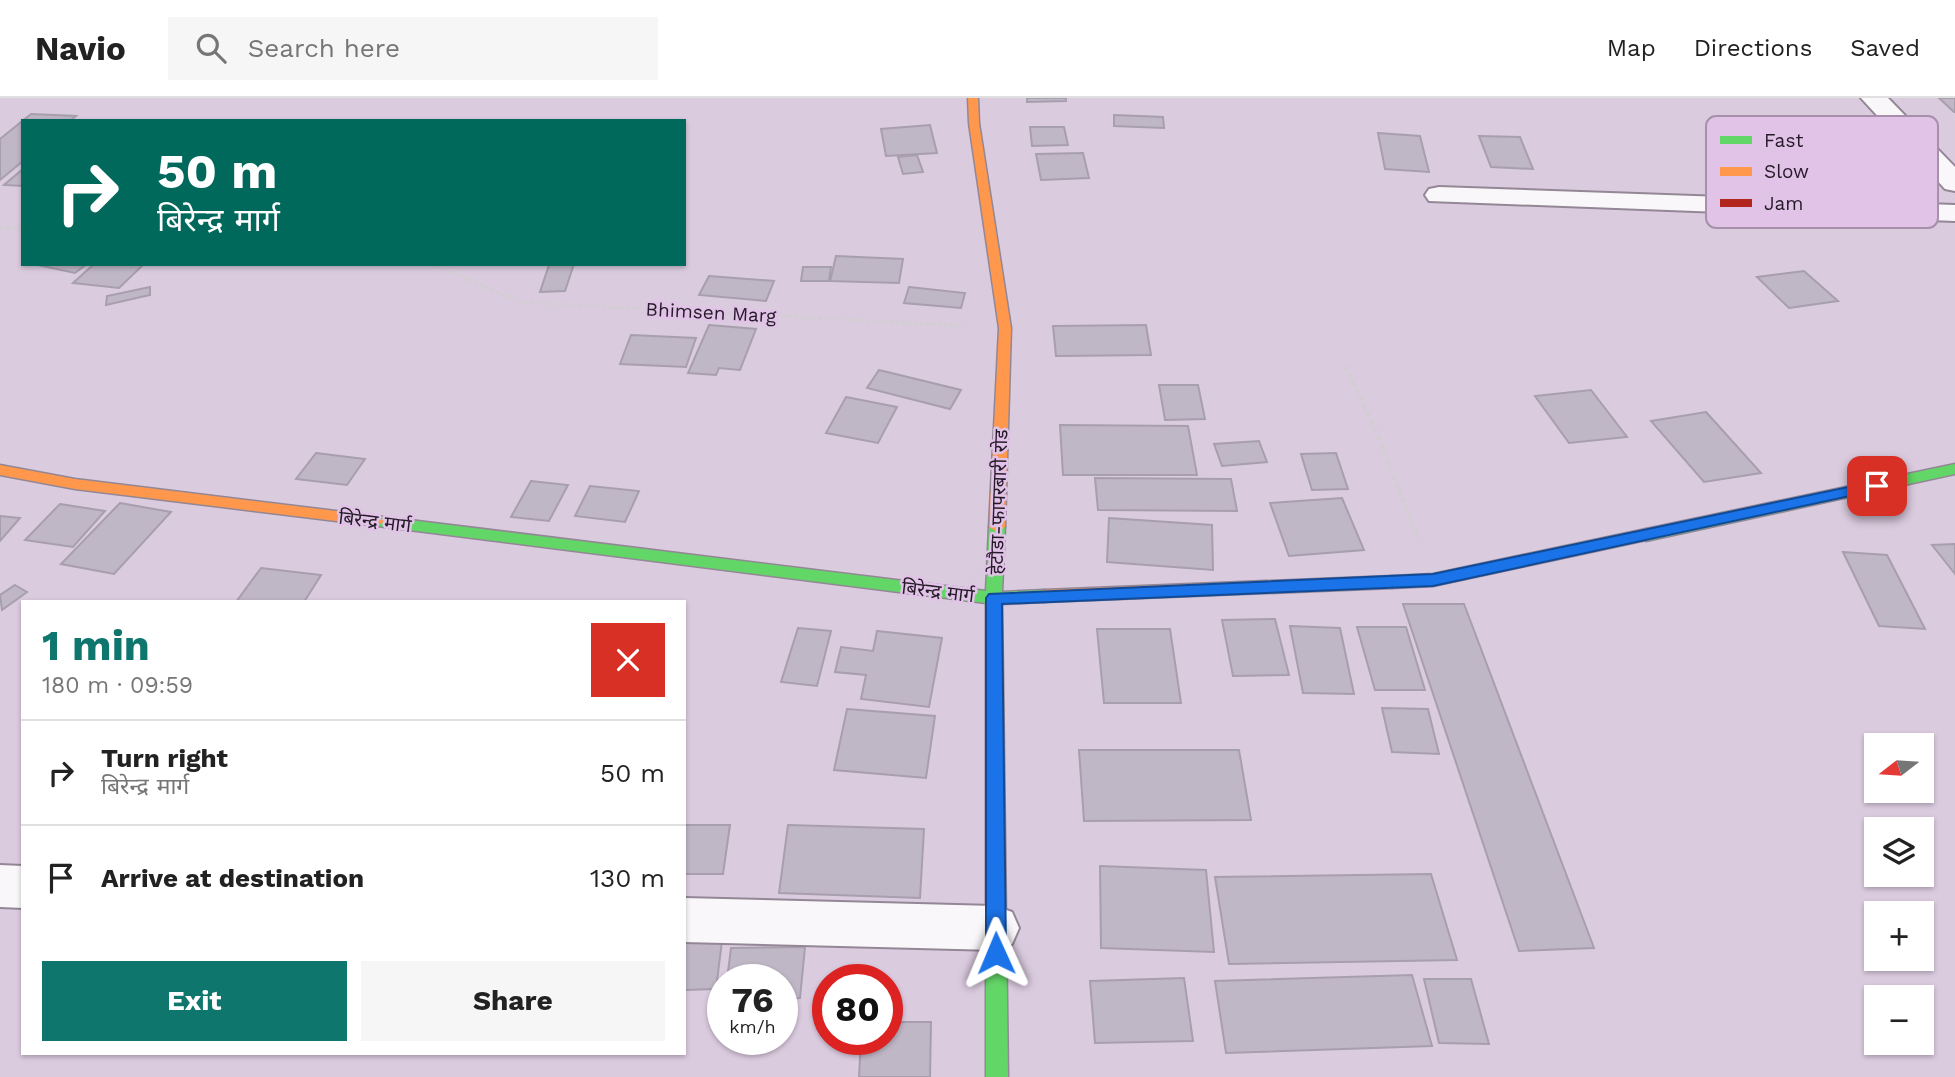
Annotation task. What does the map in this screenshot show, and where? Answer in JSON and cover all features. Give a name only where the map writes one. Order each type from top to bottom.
[{"type":"main road","name":"हेटौडा-फापरबारी रोड","points":[[973,98],[974,123],[1005,328],[994,598],[997,1077]]},
{"type":"main road","name":"बिरेन्द्र मार्ग","points":[[0,470],[75,484],[994,598],[1433,580],[1955,469]]},
{"type":"street","points":[[1874,98],[1891,116]]},
{"type":"street","points":[[1938,165],[1955,183]]},
{"type":"street","points":[[1439,195],[1706,204]]},
{"type":"street","points":[[0,886],[21,887]]},
{"type":"street","points":[[686,920],[995,928]]},
{"type":"path","points":[[0,227],[21,229]]},
{"type":"path","name":"Bhimsen Marg","points":[[436,266],[521,302],[1005,328]]},
{"type":"path","points":[[1345,366],[1379,438],[1433,580]]},
{"type":"building","points":[[1027,98],[1066,98],[1066,101],[1027,102]]},
{"type":"building","points":[[1939,98],[1955,98],[1955,112],[1954,112]]},
{"type":"building","points":[[31,114],[76,116],[72,119],[25,119]]},
{"type":"building","points":[[1114,115],[1163,117],[1164,128],[1114,126]]},
{"type":"building","points":[[21,122],[21,163],[0,180],[0,139]]},
{"type":"building","points":[[930,125],[937,153],[886,156],[881,129]]},
{"type":"building","points":[[1030,127],[1064,127],[1068,145],[1032,146]]},
{"type":"building","points":[[1378,133],[1420,136],[1429,172],[1385,169]]},
{"type":"building","points":[[1479,136],[1520,137],[1533,169],[1491,167]]},
{"type":"building","points":[[1083,153],[1089,178],[1041,180],[1036,154]]},
{"type":"building","points":[[917,155],[923,172],[903,174],[898,157]]},
{"type":"building","points":[[21,171],[21,186],[4,185]]},
{"type":"building","points":[[836,256],[903,259],[899,283],[830,281]]},
{"type":"building","points":[[42,266],[84,266],[75,273]]},
{"type":"building","points":[[92,266],[142,266],[119,288],[73,283]]},
{"type":"building","points":[[549,266],[573,266],[565,291],[540,292]]},
{"type":"building","points":[[803,267],[831,267],[829,281],[801,281]]},
{"type":"building","points":[[1804,271],[1838,301],[1789,308],[1757,277]]},
{"type":"building","points":[[709,276],[774,281],[766,301],[699,295]]},
{"type":"building","points":[[150,287],[150,295],[106,305],[107,296]]},
{"type":"building","points":[[909,287],[965,293],[961,308],[904,303]]},
{"type":"building","points":[[709,325],[756,329],[740,370],[719,368],[716,375],[688,373]]},
{"type":"building","points":[[1146,325],[1151,355],[1056,356],[1053,326]]},
{"type":"building","points":[[631,335],[696,338],[686,367],[620,364]]},
{"type":"building","points":[[879,370],[961,390],[950,409],[867,388]]},
{"type":"building","points":[[1159,385],[1198,385],[1205,419],[1165,420]]},
{"type":"building","points":[[1591,390],[1627,437],[1569,443],[1535,396]]},
{"type":"building","points":[[846,397],[897,407],[878,443],[826,433]]},
{"type":"building","points":[[1706,412],[1761,473],[1704,482],[1651,421]]},
{"type":"building","points":[[1060,425],[1188,426],[1197,475],[1063,475]]},
{"type":"building","points":[[1259,441],[1267,462],[1222,466],[1214,444]]},
{"type":"building","points":[[316,453],[365,459],[347,485],[296,479]]},
{"type":"building","points":[[1336,453],[1348,489],[1312,490],[1301,454]]},
{"type":"building","points":[[1095,478],[1231,479],[1237,511],[1098,510]]},
{"type":"building","points":[[531,481],[568,485],[549,521],[511,517]]},
{"type":"building","points":[[590,486],[639,491],[625,522],[575,516]]},
{"type":"building","points":[[1342,498],[1364,550],[1289,556],[1270,503]]},
{"type":"building","points":[[120,503],[171,512],[114,574],[61,564]]},
{"type":"building","points":[[60,504],[105,511],[73,547],[25,540]]},
{"type":"building","points":[[0,516],[20,518],[0,541]]},
{"type":"building","points":[[1109,518],[1212,525],[1213,570],[1107,562]]},
{"type":"building","points":[[1955,544],[1955,574],[1932,545]]},
{"type":"building","points":[[1843,552],[1887,555],[1925,629],[1879,626]]},
{"type":"building","points":[[261,568],[321,575],[305,600],[237,600]]},
{"type":"building","points":[[15,585],[27,592],[2,610],[0,595]]},
{"type":"building","points":[[1403,604],[1464,604],[1594,948],[1519,951]]},
{"type":"building","points":[[1275,619],[1289,675],[1233,676],[1222,620]]},
{"type":"building","points":[[1290,626],[1340,628],[1354,694],[1303,693]]},
{"type":"building","points":[[1357,627],[1406,627],[1425,690],[1375,690]]},
{"type":"building","points":[[798,628],[831,631],[817,686],[781,682]]},
{"type":"building","points":[[1097,629],[1170,629],[1181,703],[1104,703]]},
{"type":"building","points":[[877,631],[942,638],[929,707],[861,699],[866,675],[835,672],[841,647],[873,651]]},
{"type":"building","points":[[1382,708],[1428,709],[1439,754],[1392,752]]},
{"type":"building","points":[[847,709],[935,716],[926,778],[834,770]]},
{"type":"building","points":[[1079,750],[1239,750],[1251,820],[1084,821]]},
{"type":"building","points":[[686,825],[730,825],[723,874],[686,874]]},
{"type":"building","points":[[788,825],[924,829],[920,898],[779,893]]},
{"type":"building","points":[[1100,866],[1206,870],[1214,952],[1101,948]]},
{"type":"building","points":[[1431,874],[1457,960],[1229,964],[1215,877]]},
{"type":"building","points":[[722,941],[719,964],[707,964],[707,989],[686,990],[686,942]]},
{"type":"building","points":[[805,947],[800,998],[798,964],[729,964],[731,948]]},
{"type":"building","points":[[1412,975],[1432,1046],[1226,1053],[1215,981]]},
{"type":"building","points":[[1184,978],[1193,1041],[1095,1043],[1090,981]]},
{"type":"building","points":[[1424,979],[1471,979],[1489,1044],[1439,1043]]},
{"type":"building","points":[[903,1022],[931,1022],[930,1077],[859,1077],[860,1055],[903,1055]]},
{"type":"traffic: fast","points":[[1646,535],[1955,469]]},
{"type":"traffic: fast","points":[[377,521],[994,598],[1044,596]]},
{"type":"traffic: fast","points":[[997,527],[994,598],[997,1077]]},
{"type":"traffic: slow","points":[[973,98],[974,123],[1005,328],[997,527]]},
{"type":"traffic: slow","points":[[0,470],[75,484],[377,521]]},
{"type":"traffic: slow","points":[[1044,596],[1392,582]]},
{"type":"traffic: jam","points":[[1392,582],[1433,580],[1646,535]]},
{"type":"route","points":[[996,953],[994,598],[1433,580],[1877,486]]}]
